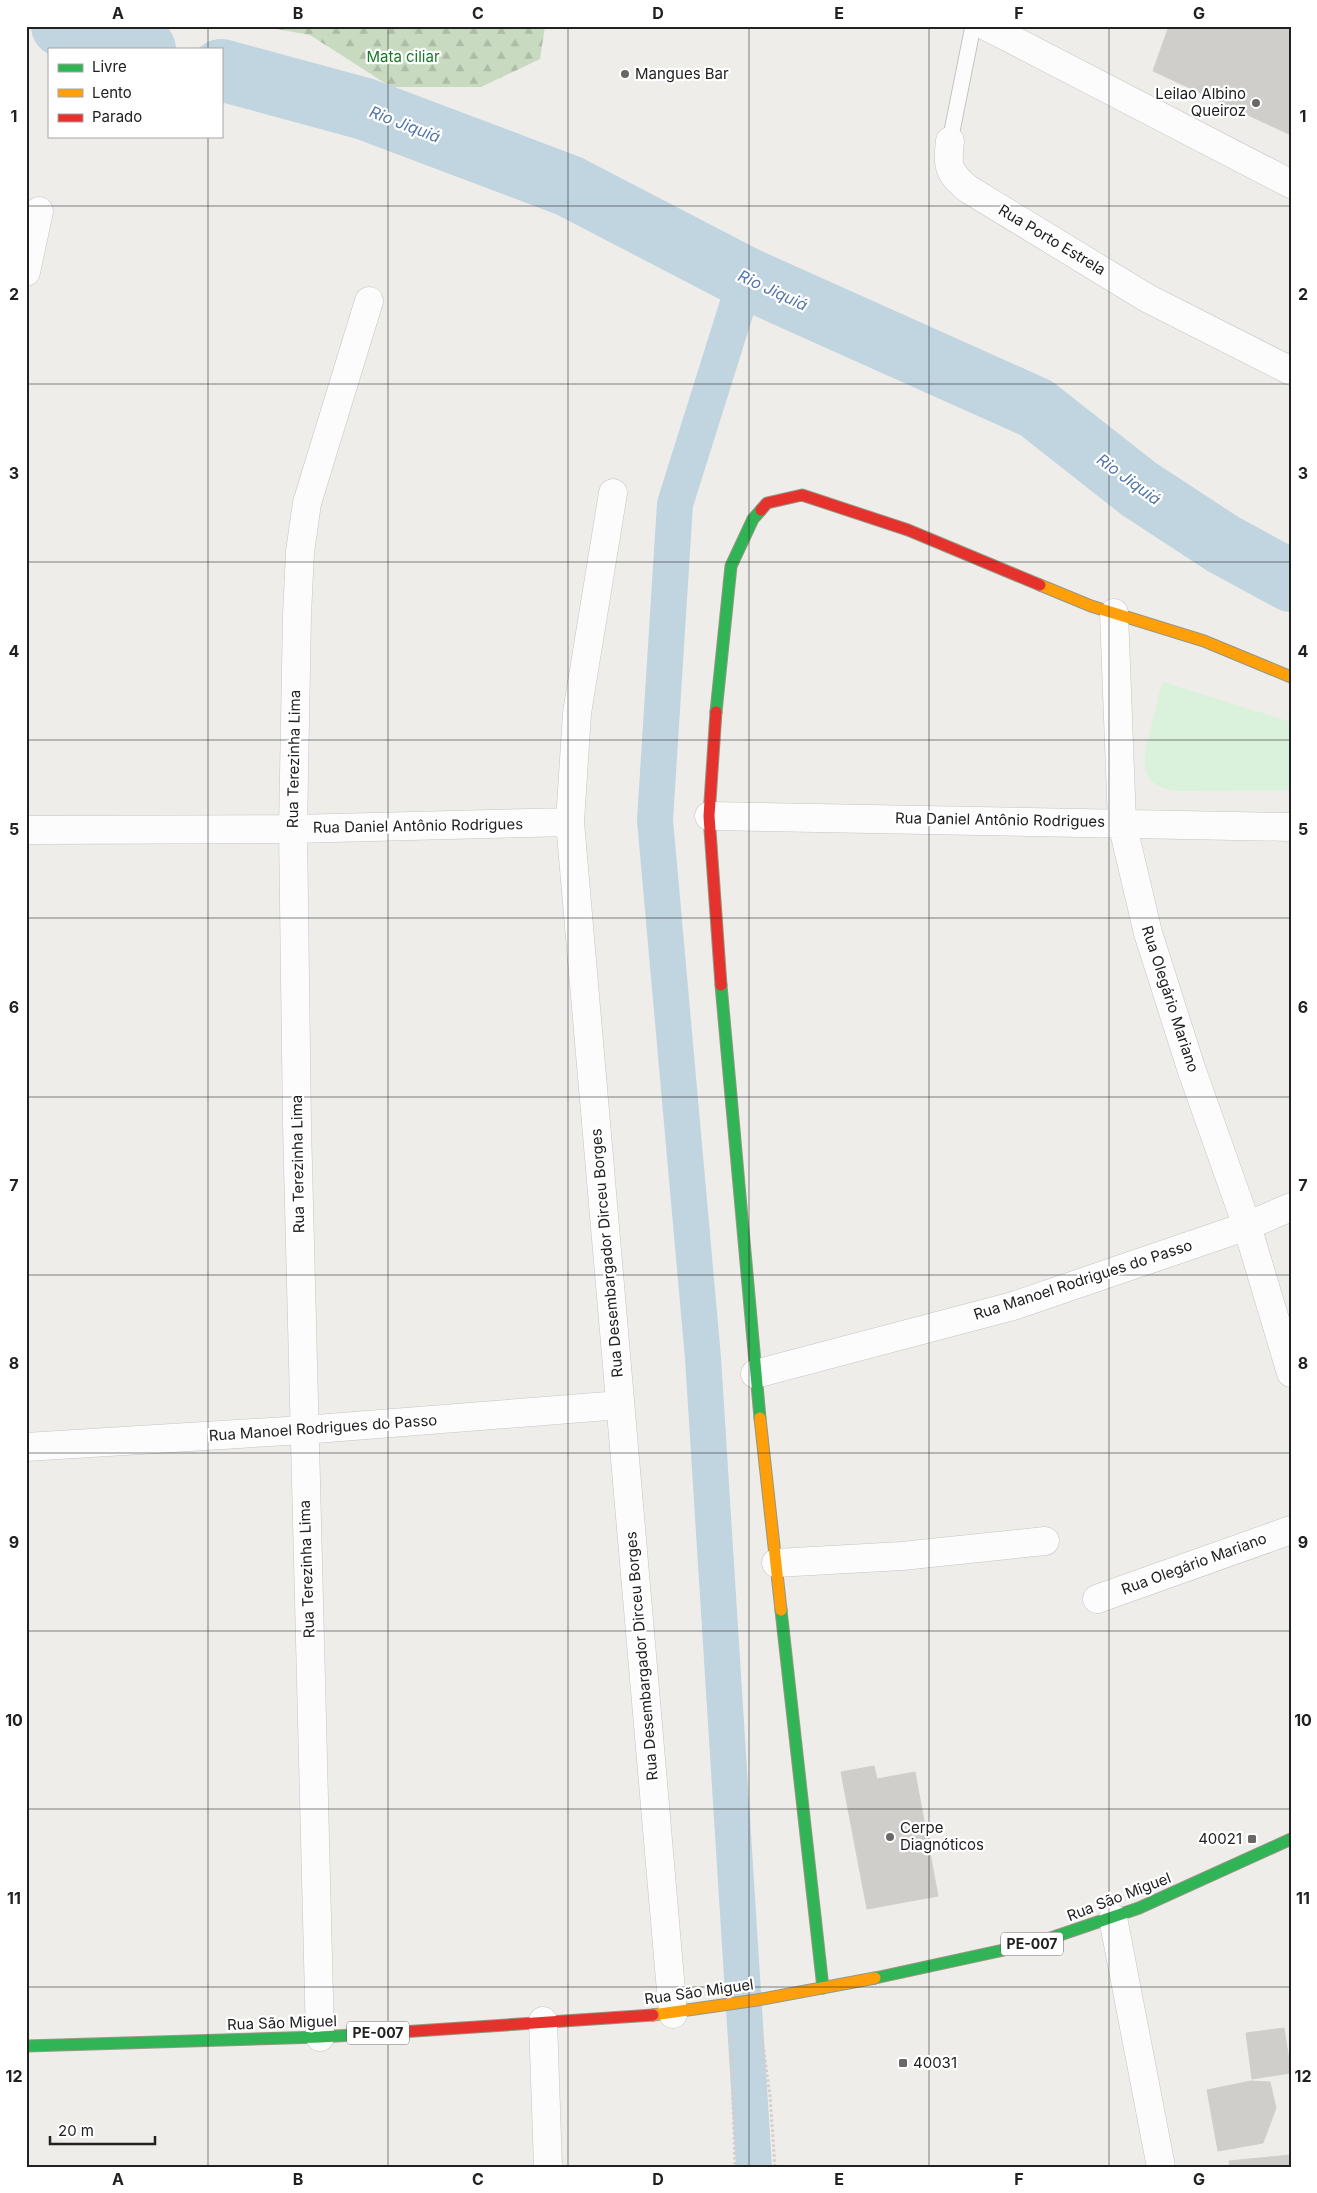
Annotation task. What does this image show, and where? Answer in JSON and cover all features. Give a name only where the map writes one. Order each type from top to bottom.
[{"type":"street","points":[[986,26],[1291,184]]},
{"type":"street","name":"Rua Porto Estrela","points":[[950,141],[948,159],[950,172],[968,189],[1147,298],[1291,371]]},
{"type":"street","points":[[26,272],[38,211]]},
{"type":"street","name":"Rua Terezinha Lima","points":[[320,2037],[303,1430],[293,829],[301,542],[307,504],[369,301]]},
{"type":"street","name":"Rua Desembargador Dirceu Borges","points":[[613,493],[577,713],[570,822],[673,2014]]},
{"type":"street","points":[[824,1988],[755,1374],[717,940],[709,816],[715,723],[732,566],[753,519],[767,503],[802,495],[908,530],[1090,606],[1204,641],[1291,677]]},
{"type":"street","name":"Rua Olegário Mariano","points":[[1114,613],[1122,822],[1148,933],[1191,1068],[1247,1226],[1291,1373]]},
{"type":"street","name":"Rua Daniel Antônio Rodrigues","points":[[709,816],[1122,822],[1291,827]]},
{"type":"street","name":"Rua Daniel Antônio Rodrigues","points":[[26,830],[293,829],[570,822]]},
{"type":"street","name":"Rua Manoel Rodrigues do Passo","points":[[755,1374],[1013,1306],[1247,1226],[1291,1207]]},
{"type":"street","name":"Rua Manoel Rodrigues do Passo","points":[[26,1447],[303,1430],[620,1405]]},
{"type":"street","name":"Rua Olegário Mariano","points":[[1097,1599],[1291,1530]]},
{"type":"street","points":[[776,1563],[902,1556],[1045,1542]]},
{"type":"street","name":"Rua São Miguel","points":[[26,2046],[320,2037],[673,2014],[914,1971],[1036,1943],[1113,1918],[1291,1839]]},
{"type":"street","points":[[1113,1918],[1161,2167]]},
{"type":"street","points":[[543,2021],[548,2167]]},
{"type":"lane","name":"Rua Porto Estrela","points":[[950,141],[973,26]]},
{"type":"path","points":[[735,2167],[732,2049],[742,2002]]},
{"type":"path","points":[[742,2002],[770,2096],[775,2167]]},
{"type":"green space","name":"Mata ciliar","points":[[260,26],[545,26],[540,59],[481,87],[391,87],[310,35]]},
{"type":"green space","points":[[1163,682],[1291,722],[1291,790],[1177,791],[1163,788],[1153,783],[1145,767],[1146,746]]},
{"type":"building","name":"Leilao Albino Queiroz","points":[[1169,26],[1291,26],[1291,135],[1153,71]]},
{"type":"building","name":"Cerpe Diagnóticos","points":[[874,1766],[877,1779],[915,1772],[938,1896],[867,1909],[841,1772]]},
{"type":"building","points":[[1284,2028],[1291,2073],[1252,2079],[1246,2033]]},
{"type":"building","points":[[1251,2081],[1270,2082],[1276,2108],[1263,2143],[1218,2151],[1207,2090]]},
{"type":"building","points":[[1290,2155],[1291,2167],[1230,2167],[1229,2161]]},
{"type":"waterway","name":"Rio Jiquiá","points":[[62,26],[141,48]]},
{"type":"waterway","name":"Rio Jiquiá","points":[[222,70],[365,109],[569,186],[746,278],[1036,408],[1139,489],[1223,544],[1291,581]]},
{"type":"waterway","points":[[746,278],[675,504],[655,820],[703,1358],[754,2167]]},
{"type":"traffic: fast","points":[[716,712],[731,566],[753,519],[761,510]]},
{"type":"traffic: fast","points":[[721,985],[760,1418]]},
{"type":"traffic: fast","points":[[781,1610],[823,1988]]},
{"type":"traffic: fast","points":[[875,1978],[1036,1943],[1139,1908],[1291,1839]]},
{"type":"traffic: fast","points":[[26,2046],[320,2037],[386,2033]]},
{"type":"traffic: slow","points":[[1040,585],[1091,606],[1204,641],[1291,677]]},
{"type":"traffic: slow","points":[[760,1418],[781,1610]]},
{"type":"traffic: slow","points":[[653,2015],[757,2000],[875,1978]]},
{"type":"traffic: jam","points":[[761,510],[767,503],[802,495],[908,530],[1040,585]]},
{"type":"traffic: jam","points":[[716,712],[709,816],[721,985]]},
{"type":"traffic: jam","points":[[386,2033],[653,2015]]},
{"type":"place","name":"Mangues Bar","points":[[625,74]]},
{"type":"place","name":"Leilao Albino Queiroz","points":[[1256,103]]},
{"type":"place","name":"Cerpe Diagnóticos","points":[[890,1837]]},
{"type":"place","name":"40021","points":[[1252,1839]]},
{"type":"place","name":"40031","points":[[903,2063]]}]
